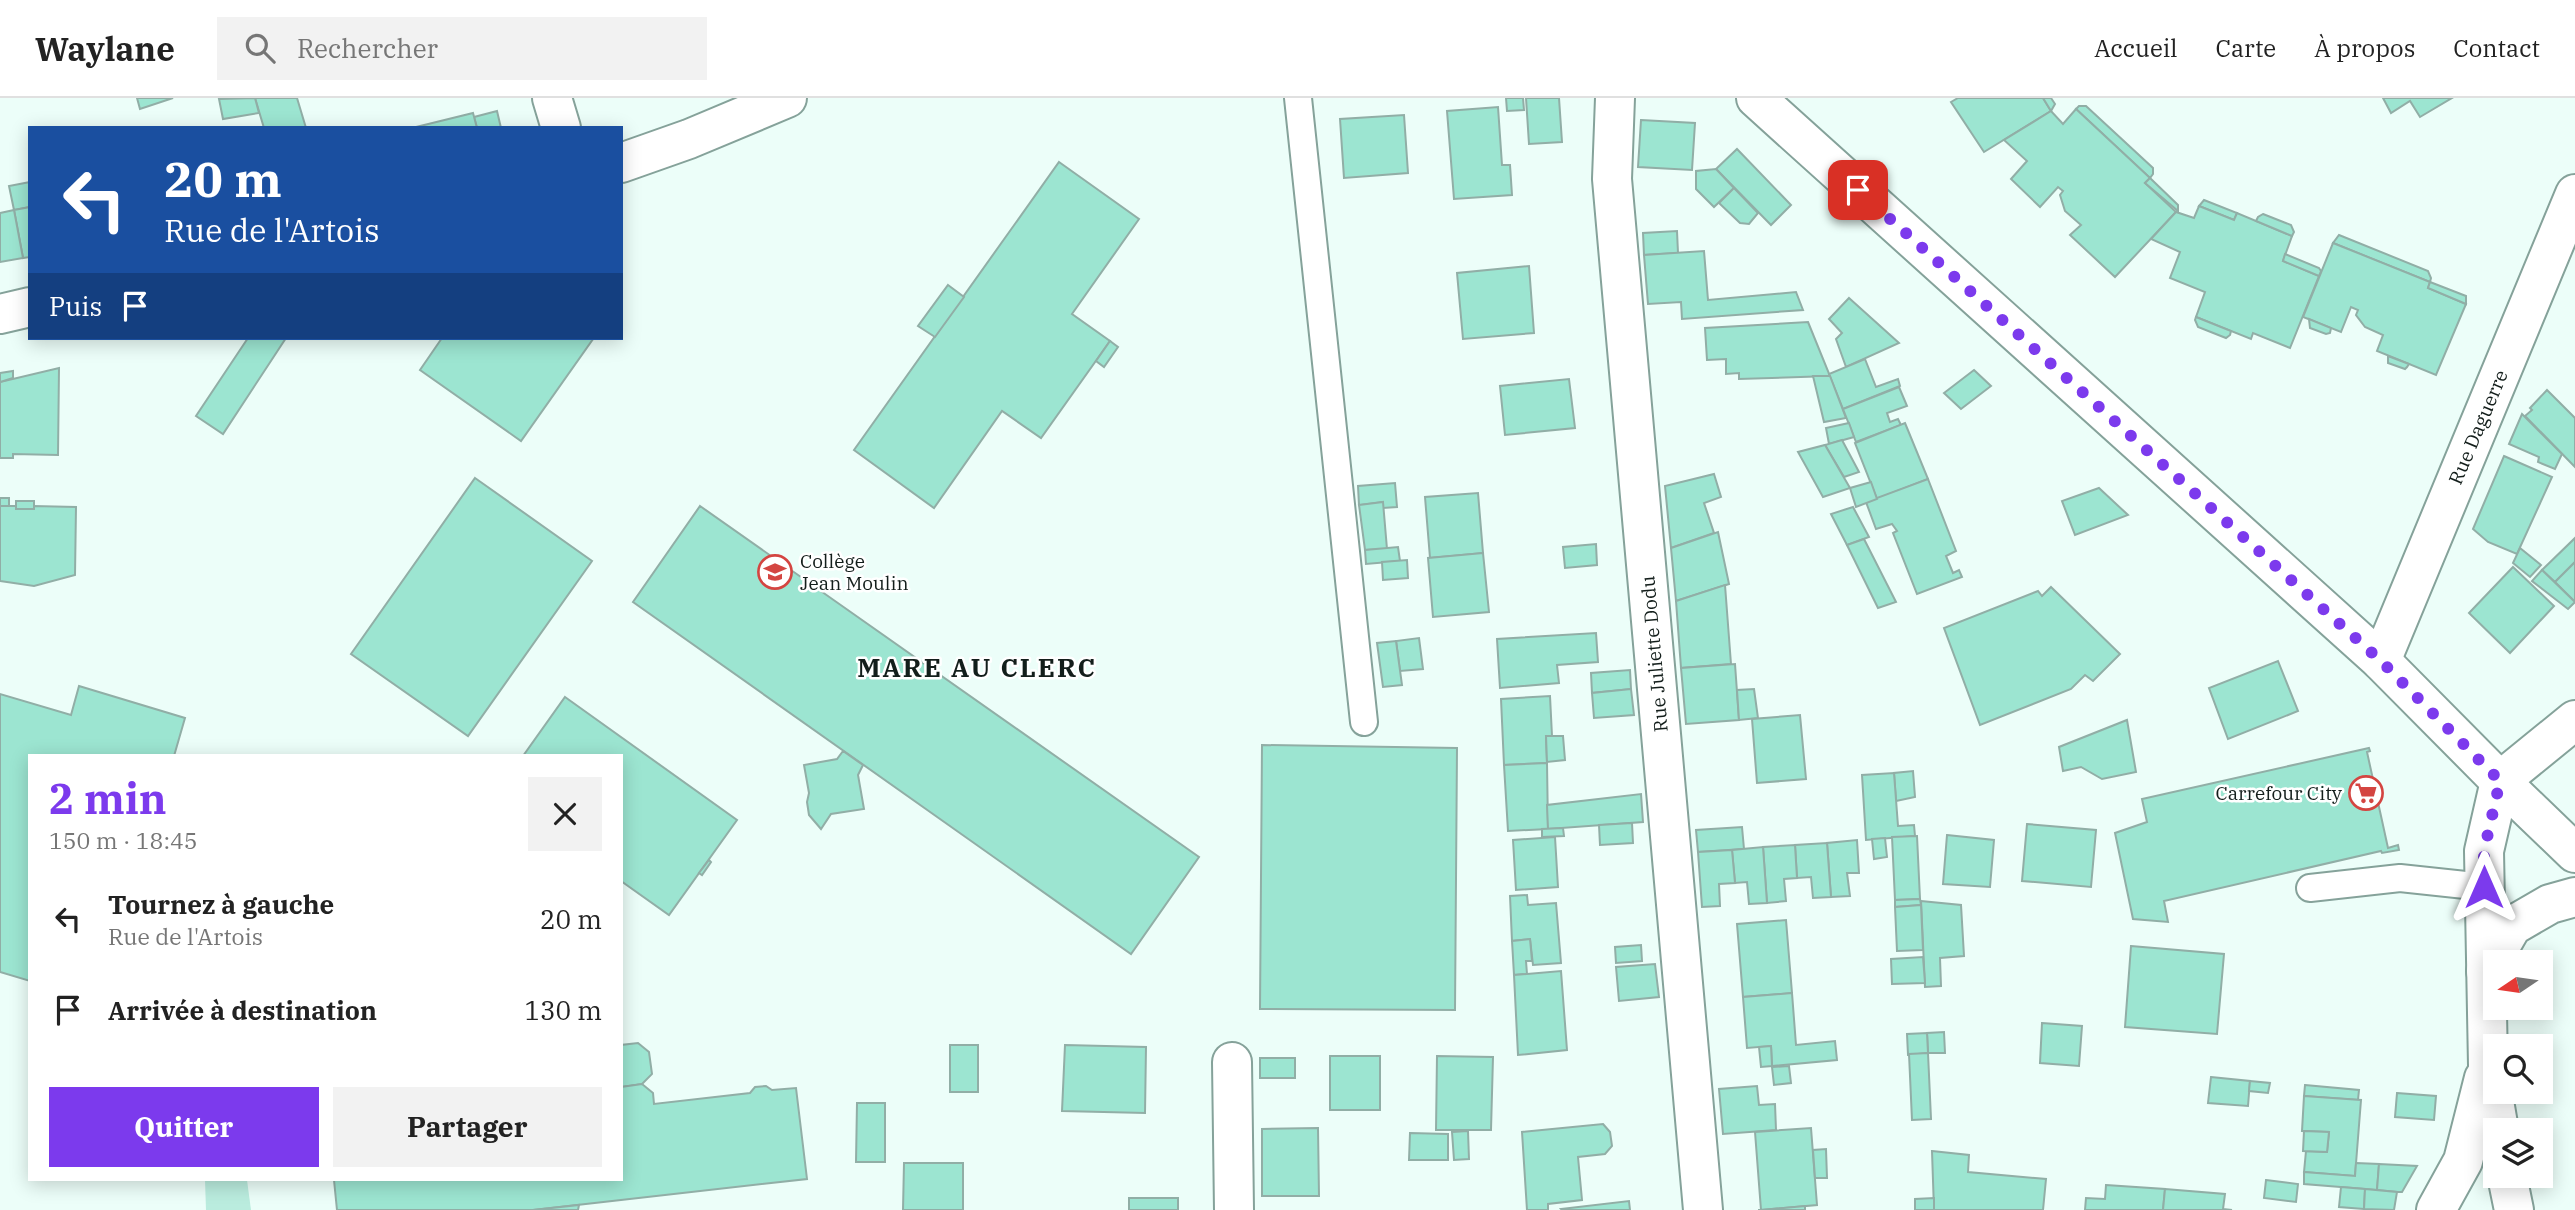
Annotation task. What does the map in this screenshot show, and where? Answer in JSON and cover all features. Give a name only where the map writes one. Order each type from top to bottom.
[{"type":"street","points":[[552,98],[560,126]]},
{"type":"street","points":[[623,162],[689,139],[787,98]]},
{"type":"street","name":"Rue Juliette Dodu","points":[[1615,98],[1612,179],[1703,1210]]},
{"type":"street","points":[[1756,98],[2381,661],[2575,853]]},
{"type":"street","name":"Rue Daguerre","points":[[2381,661],[2575,194]]},
{"type":"street","points":[[0,314],[28,307]]},
{"type":"street","points":[[2486,950],[2484,851],[2500,781],[2575,720]]},
{"type":"street","points":[[2498,950],[2512,926],[2550,904],[2575,897]]},
{"type":"street","points":[[1232,1062],[1234,1210]]},
{"type":"street","points":[[2436,1210],[2463,1161],[2483,1085]]},
{"type":"street","points":[[2509,1188],[2514,1210]]},
{"type":"lane","points":[[1297,98],[1364,722]]},
{"type":"lane","points":[[2310,888],[2400,878],[2484,887]]},
{"type":"green space","points":[[205,1181],[247,1181],[251,1210],[206,1210]]},
{"type":"building","points":[[137,98],[173,98],[140,109]]},
{"type":"building","points":[[255,98],[297,98],[305,126],[263,126]]},
{"type":"building","points":[[255,98],[259,113],[223,119],[219,99]]},
{"type":"building","points":[[1506,98],[1523,98],[1524,110],[1507,111]]},
{"type":"building","points":[[1526,98],[1559,98],[1562,142],[1529,144]]},
{"type":"building","points":[[1958,98],[2043,98],[2051,111],[1984,152],[1951,102]]},
{"type":"building","points":[[2043,98],[2051,98],[2055,104],[2051,111]]},
{"type":"building","points":[[2383,98],[2452,98],[2420,117],[2410,101],[2391,113]]},
{"type":"building","points":[[2086,106],[2153,168],[2150,178],[2076,109]]},
{"type":"building","points":[[1498,107],[1502,165],[1510,165],[1512,195],[1454,199],[1447,111]]},
{"type":"building","points":[[2076,109],[2150,178],[2145,183],[2176,212],[2115,277],[2070,235],[2081,225],[2065,211],[2060,195],[2063,191],[2058,187],[2040,207],[2011,179],[2027,161],[2004,140],[2051,111],[2063,124]]},
{"type":"building","points":[[497,111],[501,126],[476,126],[474,117]]},
{"type":"building","points":[[473,113],[476,126],[420,126]]},
{"type":"building","points":[[1404,115],[1408,173],[1344,178],[1340,119]]},
{"type":"building","points":[[1641,120],[1695,123],[1692,170],[1638,167]]},
{"type":"building","points":[[1737,149],[1791,205],[1771,225],[1716,169]]},
{"type":"building","points":[[1059,162],[1139,219],[1072,314],[1110,341],[1041,438],[1002,411],[934,508],[854,450]]},
{"type":"building","points":[[1716,169],[1734,188],[1714,207],[1696,189],[1696,171]]},
{"type":"building","points":[[2150,178],[2178,205],[2178,211],[2145,183]]},
{"type":"building","points":[[28,182],[28,207],[14,210],[9,186]]},
{"type":"building","points":[[1734,188],[1758,213],[1749,224],[1740,223],[1719,203]]},
{"type":"building","points":[[2204,200],[2237,213],[2234,220],[2199,206]]},
{"type":"building","points":[[2199,206],[2234,220],[2237,213],[2292,236],[2283,261],[2319,276],[2290,348],[2253,333],[2251,339],[2196,317],[2205,292],[2170,278],[2180,252],[2151,239],[2176,212],[2194,218]]},
{"type":"building","points":[[28,207],[28,257],[23,258],[14,210]]},
{"type":"building","points":[[14,210],[23,258],[0,262],[0,213]]},
{"type":"building","points":[[2263,214],[2291,225],[2294,232],[2292,236],[2256,221]]},
{"type":"building","points":[[1677,231],[1678,253],[1644,255],[1643,233]]},
{"type":"building","points":[[2339,235],[2428,271],[2430,282],[2333,243]]},
{"type":"building","points":[[2333,243],[2430,282],[2428,288],[2466,304],[2436,375],[2377,351],[2383,335],[2365,327],[2356,315],[2358,310],[2351,307],[2341,332],[2303,317]]},
{"type":"building","points":[[1704,251],[1708,300],[1796,292],[1803,310],[1682,319],[1681,302],[1648,304],[1644,255]]},
{"type":"building","points":[[2285,254],[2319,268],[2319,276],[2283,261]]},
{"type":"building","points":[[1529,266],[1534,333],[1463,339],[1457,273]]},
{"type":"building","points":[[2430,282],[2466,296],[2466,304],[2428,288]]},
{"type":"building","points":[[948,285],[964,297],[935,337],[918,326]]},
{"type":"building","points":[[1849,298],[1899,343],[1846,367],[1836,339],[1842,333],[1829,319]]},
{"type":"building","points":[[2196,317],[2231,331],[2230,335],[2226,338],[2198,327]]},
{"type":"building","points":[[2309,319],[2331,328],[2330,333],[2310,328]]},
{"type":"building","points":[[1808,322],[1830,376],[1739,379],[1739,373],[1726,374],[1726,359],[1707,360],[1705,328]]},
{"type":"building","points":[[247,340],[285,340],[223,434],[196,416]]},
{"type":"building","points":[[441,340],[592,340],[521,441],[420,370]]},
{"type":"building","points":[[1110,341],[1118,347],[1104,367],[1096,361]]},
{"type":"building","points":[[2388,356],[2409,364],[2405,369],[2388,363]]},
{"type":"building","points":[[1865,359],[1876,387],[1898,379],[1900,386],[1843,409],[1829,374]]},
{"type":"building","points":[[59,368],[58,455],[13,454],[13,458],[0,458],[0,382]]},
{"type":"building","points":[[1974,370],[1991,386],[1961,409],[1944,393]]},
{"type":"building","points":[[13,371],[13,378],[0,382],[0,373]]},
{"type":"building","points":[[1813,376],[1830,376],[1846,418],[1824,422]]},
{"type":"building","points":[[1569,379],[1575,428],[1505,435],[1500,386]]},
{"type":"building","points":[[1899,387],[1907,406],[1887,413],[1890,422],[1898,419],[1901,425],[1856,442],[1843,409]]},
{"type":"building","points":[[2547,390],[2575,418],[2575,467],[2525,416]]},
{"type":"building","points":[[2522,414],[2562,454],[2555,469],[2538,462],[2539,457],[2509,444]]},
{"type":"building","points":[[1849,423],[1854,437],[1829,444],[1826,428]]},
{"type":"building","points":[[1905,423],[1928,479],[1877,499],[1855,443]]},
{"type":"building","points":[[1842,440],[1859,472],[1844,477],[1825,445]]},
{"type":"building","points":[[1825,445],[1850,488],[1823,497],[1798,452]]},
{"type":"building","points":[[2504,456],[2552,477],[2517,554],[2488,542],[2473,529]]},
{"type":"building","points":[[1714,474],[1721,497],[1704,503],[1714,533],[1671,548],[1665,486]]},
{"type":"building","points":[[475,478],[592,561],[468,736],[351,654]]},
{"type":"building","points":[[1928,479],[1956,551],[1946,556],[1953,573],[1959,570],[1962,577],[1917,594],[1893,533],[1897,531],[1892,524],[1876,529],[1866,502]]},
{"type":"building","points":[[1871,482],[1877,499],[1856,507],[1850,488]]},
{"type":"building","points":[[1395,483],[1397,507],[1383,508],[1383,502],[1359,505],[1358,486]]},
{"type":"building","points":[[2099,488],[2128,515],[2075,535],[2062,501]]},
{"type":"building","points":[[1478,493],[1483,553],[1430,558],[1425,497]]},
{"type":"building","points":[[0,498],[9,498],[9,506],[0,506]]},
{"type":"building","points":[[16,501],[34,501],[34,509],[16,509]]},
{"type":"building","points":[[1383,502],[1387,549],[1365,550],[1359,505]]},
{"type":"building","points":[[0,506],[16,506],[16,509],[34,509],[34,506],[76,507],[75,575],[34,586],[0,581]]},
{"type":"building","points":[[700,506],[1199,857],[1131,954],[633,602]]},
{"type":"building","points":[[1853,507],[1869,537],[1847,545],[1831,514]]},
{"type":"building","points":[[1718,532],[1729,584],[1676,601],[1671,548]]},
{"type":"building","points":[[2575,538],[2575,562],[2555,582],[2542,570]]},
{"type":"building","points":[[1864,539],[1896,602],[1878,608],[1847,545]]},
{"type":"building","points":[[1596,544],[1597,565],[1565,568],[1563,547]]},
{"type":"building","points":[[1398,547],[1400,561],[1366,564],[1365,550]]},
{"type":"building","points":[[2520,548],[2541,565],[2530,577],[2513,563]]},
{"type":"building","points":[[1483,553],[1489,612],[1433,617],[1428,558]]},
{"type":"building","points":[[1407,560],[1408,578],[1383,580],[1382,562]]},
{"type":"building","points":[[2575,562],[2575,602],[2555,582]]},
{"type":"building","points":[[2513,567],[2554,606],[2510,653],[2469,613]]},
{"type":"building","points":[[2542,570],[2575,602],[2568,609],[2532,581]]},
{"type":"building","points":[[1725,585],[1731,664],[1681,668],[1676,601]]},
{"type":"building","points":[[2051,587],[2120,654],[2093,681],[2085,675],[2071,689],[1980,725],[1944,628],[2038,591],[2042,596]]},
{"type":"building","points":[[1596,633],[1598,662],[1557,665],[1559,683],[1500,688],[1497,639]]},
{"type":"building","points":[[1419,638],[1423,669],[1400,671],[1396,641]]},
{"type":"building","points":[[1396,641],[1402,685],[1383,687],[1377,643]]},
{"type":"building","points":[[2278,661],[2298,711],[2228,739],[2209,688]]},
{"type":"building","points":[[1735,664],[1739,720],[1686,724],[1681,668]]},
{"type":"building","points":[[1630,670],[1631,689],[1592,693],[1591,673]]},
{"type":"building","points":[[79,686],[185,718],[175,754],[28,754],[28,980],[0,972],[0,694],[71,715]]},
{"type":"building","points":[[1631,689],[1634,715],[1594,718],[1592,693]]},
{"type":"building","points":[[1754,689],[1758,718],[1739,720],[1737,690]]},
{"type":"building","points":[[1550,696],[1552,736],[1546,736],[1547,763],[1504,765],[1501,699]]},
{"type":"building","points":[[565,697],[737,820],[669,915],[623,882],[623,754],[524,754]]},
{"type":"building","points":[[1800,715],[1806,779],[1757,783],[1752,719]]},
{"type":"building","points":[[2127,720],[2136,772],[2102,779],[2081,767],[2063,771],[2059,747]]},
{"type":"building","points":[[1546,736],[1563,736],[1565,760],[1547,762]]},
{"type":"building","points":[[1262,745],[1457,748],[1455,1010],[1260,1009]]},
{"type":"building","points":[[2369,748],[2370,751],[2367,752],[2388,848],[2398,845],[2399,850],[2381,851],[2164,901],[2168,922],[2133,919],[2115,833],[2147,822],[2142,799]]},
{"type":"building","points":[[843,751],[863,765],[858,775],[864,809],[831,814],[821,829],[809,815],[809,793],[804,765],[837,759]]},
{"type":"building","points":[[1547,763],[1548,829],[1508,831],[1504,765]]},
{"type":"building","points":[[1913,771],[1915,797],[1896,801],[1894,773]]},
{"type":"building","points":[[1894,773],[1898,826],[1914,825],[1915,836],[1866,840],[1862,775]]},
{"type":"building","points":[[1641,794],[1643,822],[1548,829],[1547,805]]},
{"type":"building","points":[[1632,823],[1633,843],[1600,845],[1599,825]]},
{"type":"building","points":[[2027,824],[2096,830],[2091,887],[2022,881]]},
{"type":"building","points":[[1742,827],[1744,849],[1698,852],[1696,830]]},
{"type":"building","points":[[1563,828],[1564,836],[1542,837],[1542,829]]},
{"type":"building","points":[[1947,835],[1994,840],[1990,887],[1943,884]]},
{"type":"building","points":[[1917,836],[1920,899],[1895,900],[1892,837]]},
{"type":"building","points":[[1555,837],[1558,887],[1516,890],[1513,840]]},
{"type":"building","points":[[1885,838],[1887,857],[1874,859],[1872,839]]},
{"type":"building","points":[[1857,840],[1859,873],[1847,873],[1850,896],[1831,897],[1827,843]]},
{"type":"building","points":[[1827,843],[1831,897],[1813,898],[1811,877],[1797,878],[1795,845]]},
{"type":"building","points":[[1795,845],[1797,878],[1784,879],[1786,901],[1767,903],[1763,847]]},
{"type":"building","points":[[1763,847],[1767,903],[1749,904],[1747,882],[1735,883],[1732,850]]},
{"type":"building","points":[[1732,850],[1735,883],[1719,884],[1720,906],[1702,907],[1698,852]]},
{"type":"building","points":[[709,860],[711,862],[702,875],[699,873]]},
{"type":"building","points":[[1527,895],[1528,905],[1556,903],[1561,963],[1533,965],[1530,939],[1512,941],[1510,896]]},
{"type":"building","points":[[1920,899],[1921,905],[1895,907],[1895,900]]},
{"type":"building","points":[[1921,901],[1961,905],[1964,956],[1940,958],[1941,986],[1925,987]]},
{"type":"building","points":[[1921,905],[1923,950],[1897,951],[1895,907]]},
{"type":"building","points":[[1786,920],[1792,993],[1743,997],[1737,924]]},
{"type":"building","points":[[1530,939],[1532,961],[1526,961],[1527,974],[1514,975],[1512,941]]},
{"type":"building","points":[[1641,945],[1642,961],[1616,963],[1615,947]]},
{"type":"building","points":[[2131,946],[2224,954],[2217,1034],[2125,1027]]},
{"type":"building","points":[[1923,957],[1925,983],[1892,984],[1891,959]]},
{"type":"building","points":[[1655,964],[1659,997],[1619,1001],[1616,967]]},
{"type":"building","points":[[1561,971],[1567,1050],[1518,1055],[1514,975]]},
{"type":"building","points":[[1792,993],[1796,1045],[1835,1041],[1837,1060],[1772,1066],[1771,1046],[1747,1048],[1743,997]]},
{"type":"building","points":[[2042,1023],[2082,1026],[2079,1066],[2040,1063]]},
{"type":"building","points":[[1944,1032],[1945,1053],[1928,1053],[1927,1033]]},
{"type":"building","points":[[1927,1033],[1928,1053],[1908,1055],[1907,1034]]},
{"type":"building","points":[[638,1043],[649,1052],[652,1074],[642,1084],[623,1087],[623,1045]]},
{"type":"building","points":[[950,1045],[978,1045],[978,1092],[950,1092]]},
{"type":"building","points":[[1065,1045],[1146,1047],[1145,1113],[1062,1111]]},
{"type":"building","points":[[1771,1046],[1772,1066],[1761,1067],[1759,1047]]},
{"type":"building","points":[[1928,1053],[1931,1119],[1912,1120],[1909,1054]]},
{"type":"building","points":[[1330,1056],[1380,1056],[1380,1110],[1330,1110]]},
{"type":"building","points":[[1437,1056],[1493,1057],[1491,1130],[1436,1130]]},
{"type":"building","points":[[1260,1058],[1295,1058],[1295,1078],[1260,1078]]},
{"type":"building","points":[[1789,1066],[1791,1083],[1774,1085],[1772,1067]]},
{"type":"building","points":[[2211,1077],[2250,1081],[2248,1106],[2208,1103]]},
{"type":"building","points":[[2250,1081],[2270,1083],[2268,1093],[2249,1091]]},
{"type":"building","points":[[642,1084],[653,1093],[654,1104],[750,1093],[755,1087],[766,1086],[772,1090],[796,1088],[807,1179],[533,1210],[337,1210],[334,1181],[623,1181],[623,1087]]},
{"type":"building","points":[[2305,1085],[2359,1090],[2358,1100],[2304,1096]]},
{"type":"building","points":[[1757,1086],[1759,1105],[1775,1104],[1776,1130],[1723,1134],[1719,1089]]},
{"type":"building","points":[[2397,1093],[2436,1096],[2434,1120],[2395,1117]]},
{"type":"building","points":[[2304,1096],[2361,1100],[2355,1176],[2304,1172],[2306,1151],[2327,1152],[2329,1132],[2302,1131]]},
{"type":"building","points":[[857,1103],[885,1103],[885,1162],[856,1162]]},
{"type":"building","points":[[1603,1124],[1610,1132],[1612,1146],[1605,1154],[1578,1157],[1582,1200],[1548,1204],[1548,1210],[1527,1210],[1522,1132]]},
{"type":"building","points":[[1318,1128],[1319,1196],[1262,1196],[1262,1129]]},
{"type":"building","points":[[1811,1128],[1817,1205],[1761,1210],[1755,1132]]},
{"type":"building","points":[[1468,1131],[1469,1159],[1454,1160],[1452,1132]]},
{"type":"building","points":[[2304,1131],[2329,1132],[2327,1152],[2303,1151]]},
{"type":"building","points":[[1410,1133],[1448,1134],[1448,1160],[1409,1160]]},
{"type":"building","points":[[1826,1149],[1827,1178],[1815,1178],[1813,1150]]},
{"type":"building","points":[[1932,1151],[1969,1155],[1968,1172],[2046,1179],[2043,1210],[1934,1210]]},
{"type":"building","points":[[904,1163],[963,1163],[963,1210],[903,1210]]},
{"type":"building","points":[[2356,1163],[2379,1164],[2377,1190],[2304,1184],[2304,1172],[2355,1176]]},
{"type":"building","points":[[2379,1164],[2417,1166],[2402,1192],[2397,1192],[2377,1190]]},
{"type":"building","points":[[2266,1180],[2298,1184],[2296,1202],[2264,1198]]},
{"type":"building","points":[[2106,1185],[2165,1189],[2163,1210],[2085,1210],[2086,1198],[2105,1199]]},
{"type":"building","points":[[2341,1187],[2365,1189],[2364,1209],[2339,1207]]},
{"type":"building","points":[[2165,1189],[2225,1194],[2223,1209],[2232,1210],[2163,1210]]},
{"type":"building","points":[[2365,1189],[2397,1192],[2394,1210],[2364,1209]]},
{"type":"building","points":[[1129,1198],[1178,1198],[1178,1210],[1129,1210]]},
{"type":"building","points":[[1934,1198],[1934,1210],[1915,1210],[1915,1199]]},
{"type":"building","points":[[1629,1201],[1630,1210],[1561,1209]]},
{"type":"building","points":[[579,1205],[578,1210],[533,1210]]},
{"type":"building","points":[[1805,1206],[1805,1210],[1761,1210]]},
{"type":"place","name":"Collège Jean Moulin","points":[[775,572]]},
{"type":"place","name":"Carrefour City","points":[[2366,793]]},
{"type":"district","name":"MARE AU CLERC","points":[[977,667]]},
{"type":"route","points":[[1858,190],[2381,661],[2500,781],[2484,851],[2484,887]]}]
